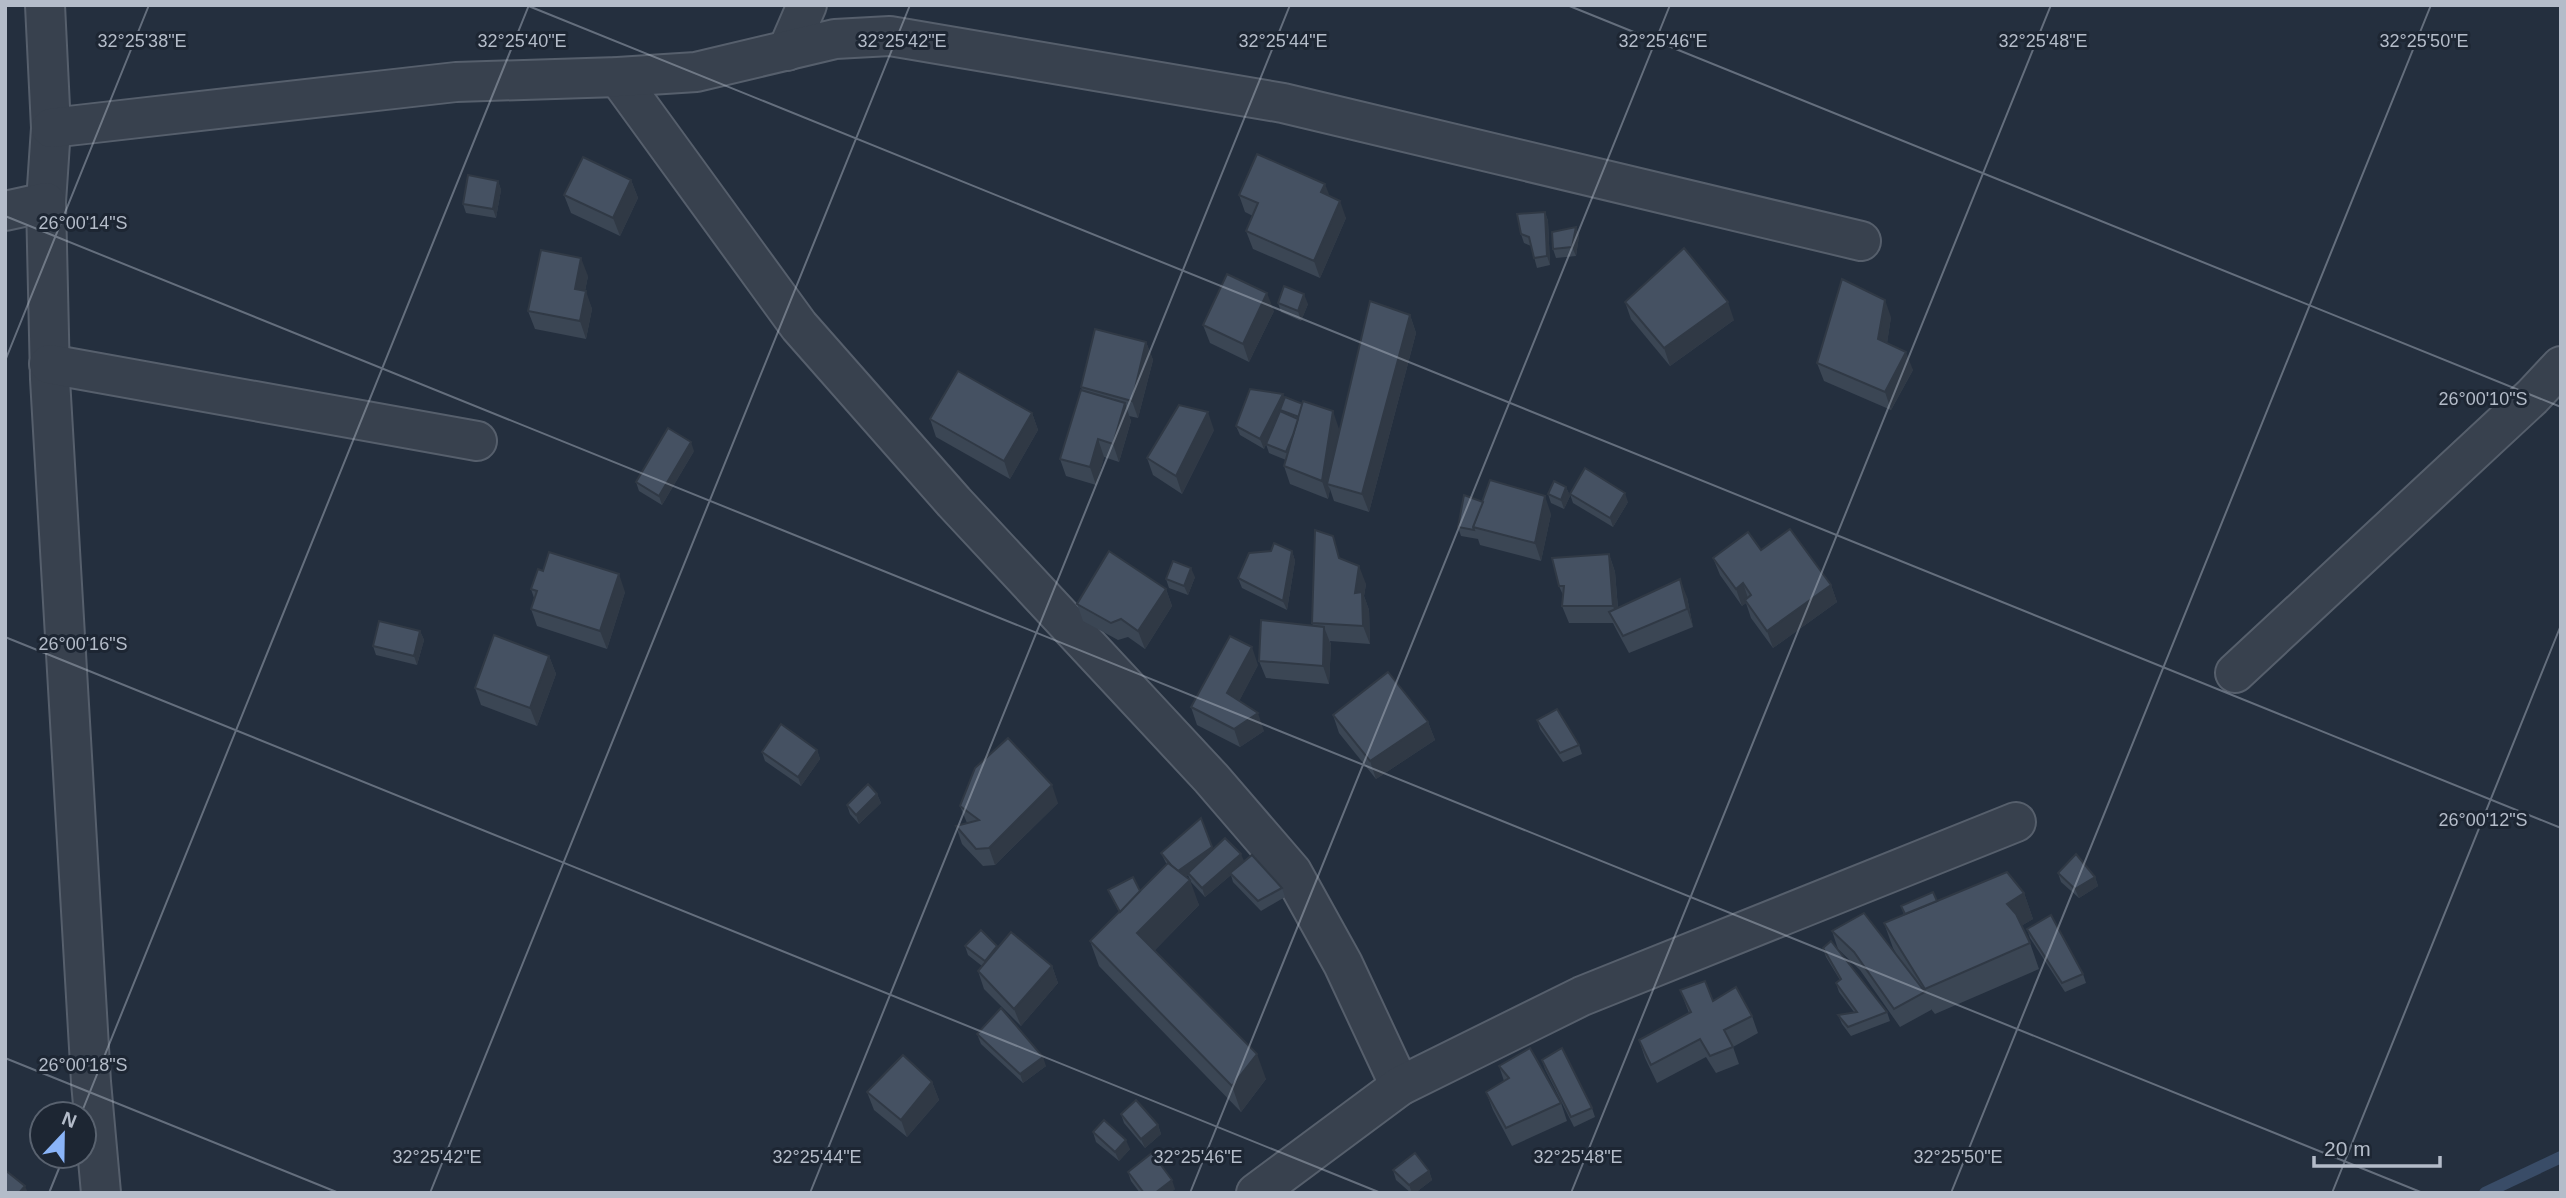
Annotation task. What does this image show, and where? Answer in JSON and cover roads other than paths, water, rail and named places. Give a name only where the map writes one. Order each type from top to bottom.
[{"type":"street","points":[[45,5],[51,128],[46,202],[49,364],[91,1082],[102,1193]]},
{"type":"street","points":[[788,51],[807,5]]},
{"type":"street","points":[[51,128],[456,82],[696,72],[835,39],[890,36],[1283,103],[1861,241]]},
{"type":"street","points":[[618,77],[799,326],[954,502],[1211,778],[1292,872],[1343,964],[1400,1086]]},
{"type":"street","points":[[5,211],[46,202]]},
{"type":"street","points":[[49,364],[477,442]]},
{"type":"street","points":[[2235,673],[2532,397],[2561,366]]},
{"type":"street","points":[[1256,1193],[1400,1086],[1582,996],[2017,822]]},
{"type":"waterway","points":[[2485,1193],[2561,1157]]}]
